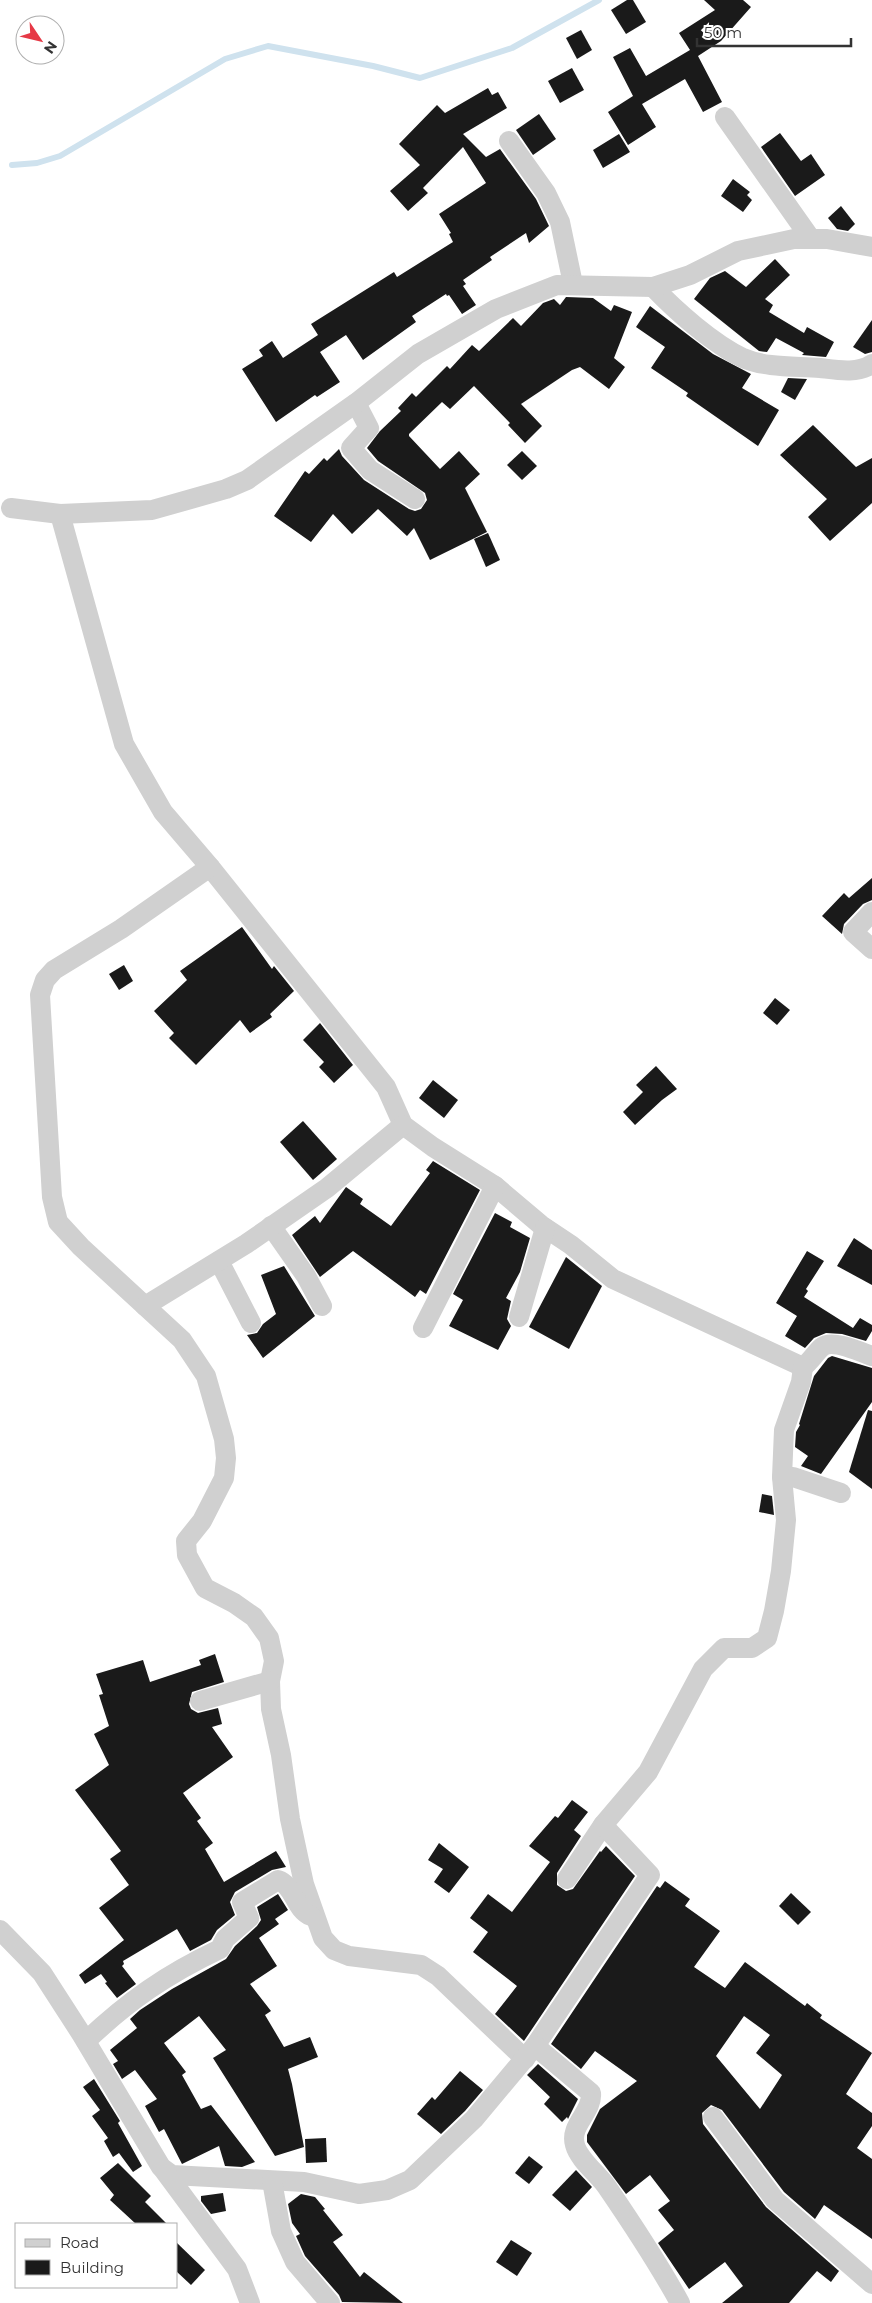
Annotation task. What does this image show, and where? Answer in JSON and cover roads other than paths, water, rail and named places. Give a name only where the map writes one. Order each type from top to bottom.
[{"type":"street","points":[[725,117],[811,239]]},
{"type":"street","points":[[509,141],[546,193],[560,222],[573,284]]},
{"type":"street","points":[[11,508],[60,514],[152,510],[226,489],[247,480],[356,403],[418,354],[496,308],[557,285],[653,287],[690,275],[738,251],[794,239],[827,239],[872,247]]},
{"type":"street","points":[[653,287],[670,305],[689,320],[744,358],[767,364],[850,371],[872,364]]},
{"type":"street","points":[[356,403],[369,428],[351,448],[370,470],[414,499]]},
{"type":"street","points":[[60,514],[124,744],[163,812],[210,867],[386,1087],[403,1125],[433,1147],[495,1186],[545,1228],[613,1279],[803,1367]]},
{"type":"street","points":[[210,867],[121,929],[54,970],[45,980],[40,995],[52,1197],[58,1222],[81,1247],[182,1340],[206,1376],[224,1439],[226,1458],[224,1478],[202,1522],[186,1541],[187,1556],[205,1588],[234,1603],[254,1617],[269,1638],[274,1662],[270,1681],[271,1710],[281,1755],[290,1819],[304,1884],[323,1938],[334,1950],[349,1956],[422,1964],[530,2053],[591,2093],[592,2101],[579,2122],[574,2136],[575,2146],[606,2185],[660,2268],[680,2303]]},
{"type":"street","points":[[872,912],[853,932],[872,949]]},
{"type":"street","points":[[145,1306],[219,1260],[327,1188],[403,1125]]},
{"type":"street","points":[[423,1328],[495,1186]]},
{"type":"street","points":[[271,1226],[306,1276],[322,1306]]},
{"type":"street","points":[[519,1317],[545,1228]]},
{"type":"street","points":[[219,1260],[251,1323]]},
{"type":"street","points":[[567,1879],[603,1825],[648,1772],[703,1669],[724,1648],[752,1648],[767,1638],[778,1587],[786,1520],[782,1478],[784,1430],[801,1382],[803,1367],[810,1362],[823,1346],[829,1344],[836,1344],[872,1356]]},
{"type":"street","points":[[782,1478],[793,1477],[841,1493]]},
{"type":"street","points":[[200,1701],[270,1681]]},
{"type":"street","points":[[161,2167],[172,2175],[178,2176],[227,2177],[272,2182],[304,2182],[358,2194],[387,2190],[410,2180],[474,2119],[530,2053],[650,1875],[603,1825]]},
{"type":"street","points":[[86,2040],[122,2007],[184,1966],[220,1949],[225,1939],[249,1918],[242,1902],[278,1880],[285,1884],[305,1914],[316,1918]]},
{"type":"street","points":[[0,1930],[42,1973],[86,2040],[161,2167],[237,2269],[250,2303]]},
{"type":"street","points":[[713,2117],[775,2200],[872,2284]]},
{"type":"street","points":[[272,2182],[281,2231],[295,2262],[330,2303]]},
{"type":"waterway","points":[[12,165],[37,163],[60,156],[225,59],[268,46],[373,66],[420,78],[512,48],[599,0]]}]
